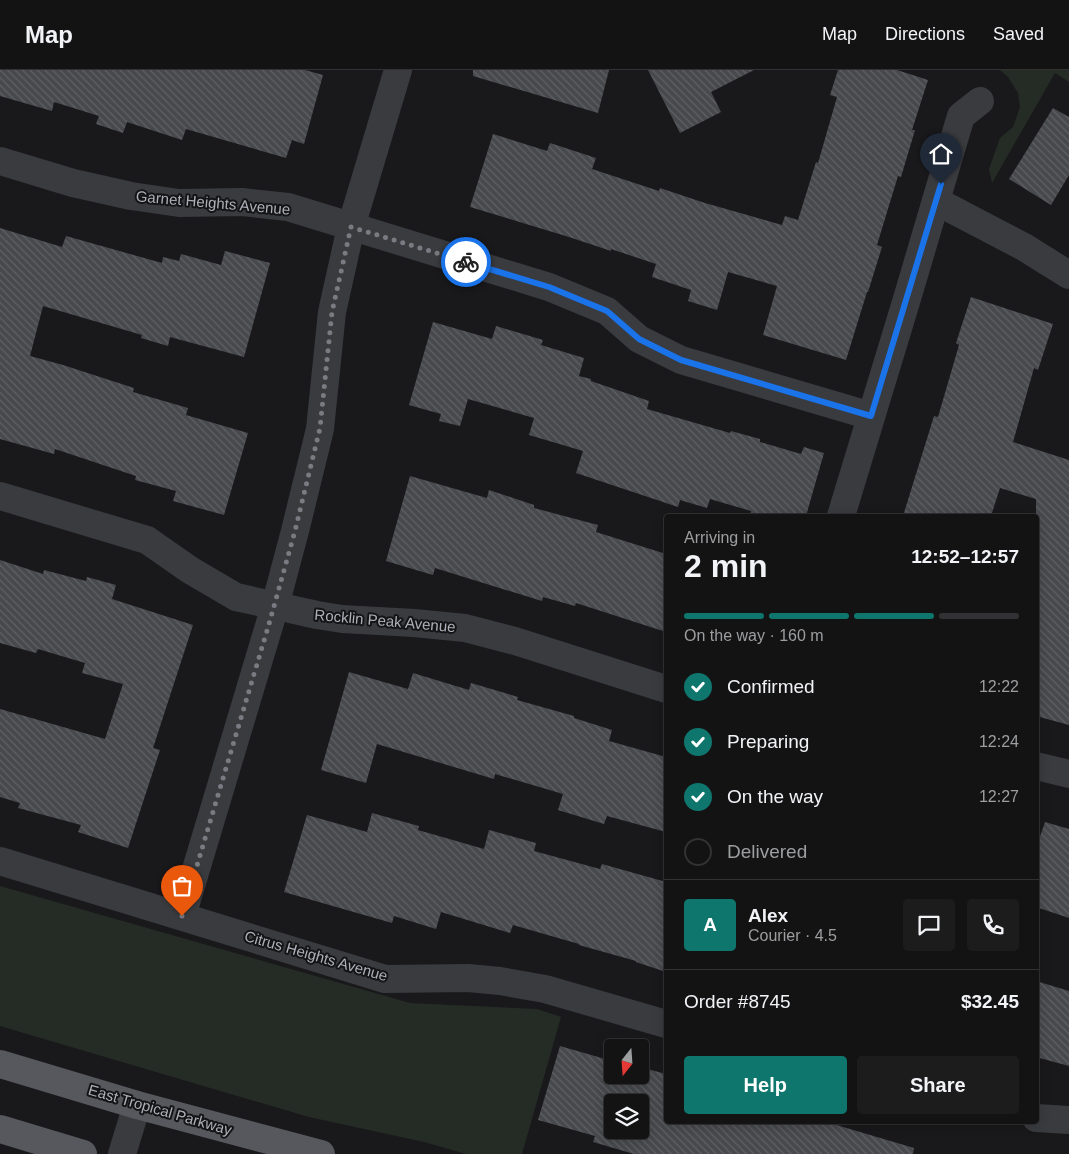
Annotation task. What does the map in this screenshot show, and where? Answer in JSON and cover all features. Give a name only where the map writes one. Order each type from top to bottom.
[{"type":"main road","name":"East Tropical Parkway","points":[[0,1064],[137,1104],[321,1154]]},
{"type":"main road","points":[[0,1129],[83,1154]]},
{"type":"street","points":[[182,916],[275,606],[295,531],[320,428],[332,312],[351,227],[398,70]]},
{"type":"street","points":[[841,514],[961,116],[980,101]]},
{"type":"street","name":"Garnet Heights Avenue","points":[[0,161],[72,183],[131,196],[179,203],[242,202],[288,208],[549,287],[607,311],[639,339],[681,360],[871,416]]},
{"type":"street","points":[[936,201],[1024,247],[1069,275]]},
{"type":"street","name":"Rocklin Peak Avenue","points":[[0,496],[148,540],[190,570],[236,597],[317,615],[465,628],[515,641],[664,687]]},
{"type":"street","points":[[1039,767],[1069,774]]},
{"type":"street","name":"Citrus Heights Avenue","points":[[0,861],[385,979],[468,978],[500,981],[545,989],[664,1023]]},
{"type":"street","points":[[122,1154],[137,1104]]},
{"type":"street","points":[[1039,1118],[1069,1120]]},
{"type":"shaded area","points":[[1000,70],[1069,70],[1069,82],[1055,73],[992,183],[989,169],[1000,138],[1013,127],[1020,107],[1018,93],[1008,77]]},
{"type":"shaded area","points":[[0,886],[410,1003],[537,1009],[561,1017],[522,1154],[466,1154],[424,1142],[309,1117],[0,1026]]},
{"type":"building","points":[[0,70],[305,70],[323,75],[304,144],[292,140],[286,158],[186,129],[182,140],[127,122],[123,133],[96,124],[99,116],[54,102],[52,111],[0,96]]},
{"type":"building","points":[[473,70],[609,70],[598,113],[473,76]]},
{"type":"building","points":[[648,70],[754,70],[711,92],[721,112],[680,133]]},
{"type":"building","points":[[838,70],[897,70],[928,80],[912,130],[915,130],[901,177],[898,176],[877,245],[882,247],[846,360],[763,335],[777,286],[728,272],[717,310],[688,301],[691,290],[652,277],[656,264],[470,207],[493,134],[547,151],[550,143],[596,158],[592,169],[659,191],[660,188],[782,225],[785,216],[798,220],[816,162],[818,163],[837,97],[830,95]]},
{"type":"building","points":[[1053,108],[1069,117],[1069,175],[1051,205],[1009,179]]},
{"type":"building","points":[[0,228],[62,247],[66,236],[162,263],[163,257],[179,261],[181,254],[221,265],[225,251],[270,263],[244,357],[170,337],[168,346],[141,338],[142,335],[43,306],[30,356],[134,388],[133,392],[188,408],[186,415],[248,433],[224,515],[173,501],[176,491],[135,480],[136,476],[55,449],[54,454],[0,439]]},
{"type":"building","points":[[971,297],[1053,324],[1038,370],[1034,368],[1013,442],[1069,460],[1069,725],[1039,717],[1039,514],[1036,514],[1036,499],[1000,488],[992,514],[904,514],[934,416],[938,417],[959,345],[956,343]]},
{"type":"building","points":[[433,322],[492,339],[496,326],[543,340],[541,345],[584,358],[579,376],[649,401],[647,409],[730,433],[731,431],[760,439],[760,442],[801,454],[804,447],[824,453],[807,514],[750,514],[751,511],[710,499],[707,508],[680,500],[678,507],[576,473],[583,451],[529,435],[534,418],[468,399],[460,426],[439,421],[441,414],[409,405]]},
{"type":"building","points":[[410,476],[487,498],[489,490],[534,505],[534,508],[598,525],[596,532],[664,553],[664,631],[576,603],[575,606],[543,597],[542,601],[435,568],[433,575],[386,561]]},
{"type":"building","points":[[0,560],[43,574],[44,570],[86,581],[87,577],[116,585],[112,599],[193,625],[153,748],[160,750],[128,848],[78,832],[81,825],[18,808],[20,803],[0,797],[0,709],[105,739],[123,684],[82,673],[85,663],[38,649],[36,653],[0,643]]},
{"type":"building","points":[[349,672],[408,689],[413,673],[469,690],[471,683],[518,697],[517,700],[574,716],[574,718],[612,730],[609,741],[664,756],[664,831],[607,816],[604,824],[558,810],[563,794],[495,774],[494,779],[377,744],[366,783],[321,770]]},
{"type":"building","points":[[372,813],[419,826],[418,830],[484,849],[489,830],[536,843],[534,851],[600,869],[602,864],[664,881],[664,971],[636,961],[513,925],[510,933],[441,912],[436,929],[394,916],[392,923],[284,892],[307,815],[367,832]]},
{"type":"building","points":[[1045,822],[1069,829],[1069,918],[1039,908],[1039,839]]},
{"type":"building","points":[[1039,982],[1069,991],[1069,1066],[1039,1058]]},
{"type":"building","points":[[560,1046],[604,1059],[604,1084],[649,1084],[649,1069],[664,1073],[664,1124],[833,1124],[914,1148],[913,1154],[634,1154],[593,1142],[595,1136],[538,1120]]},
{"type":"way so far","points":[[182,916],[295,531],[320,428],[332,312],[351,227],[466,262]]},
{"type":"route","points":[[466,262],[549,287],[607,311],[639,339],[681,360],[871,416],[941,184]]}]
